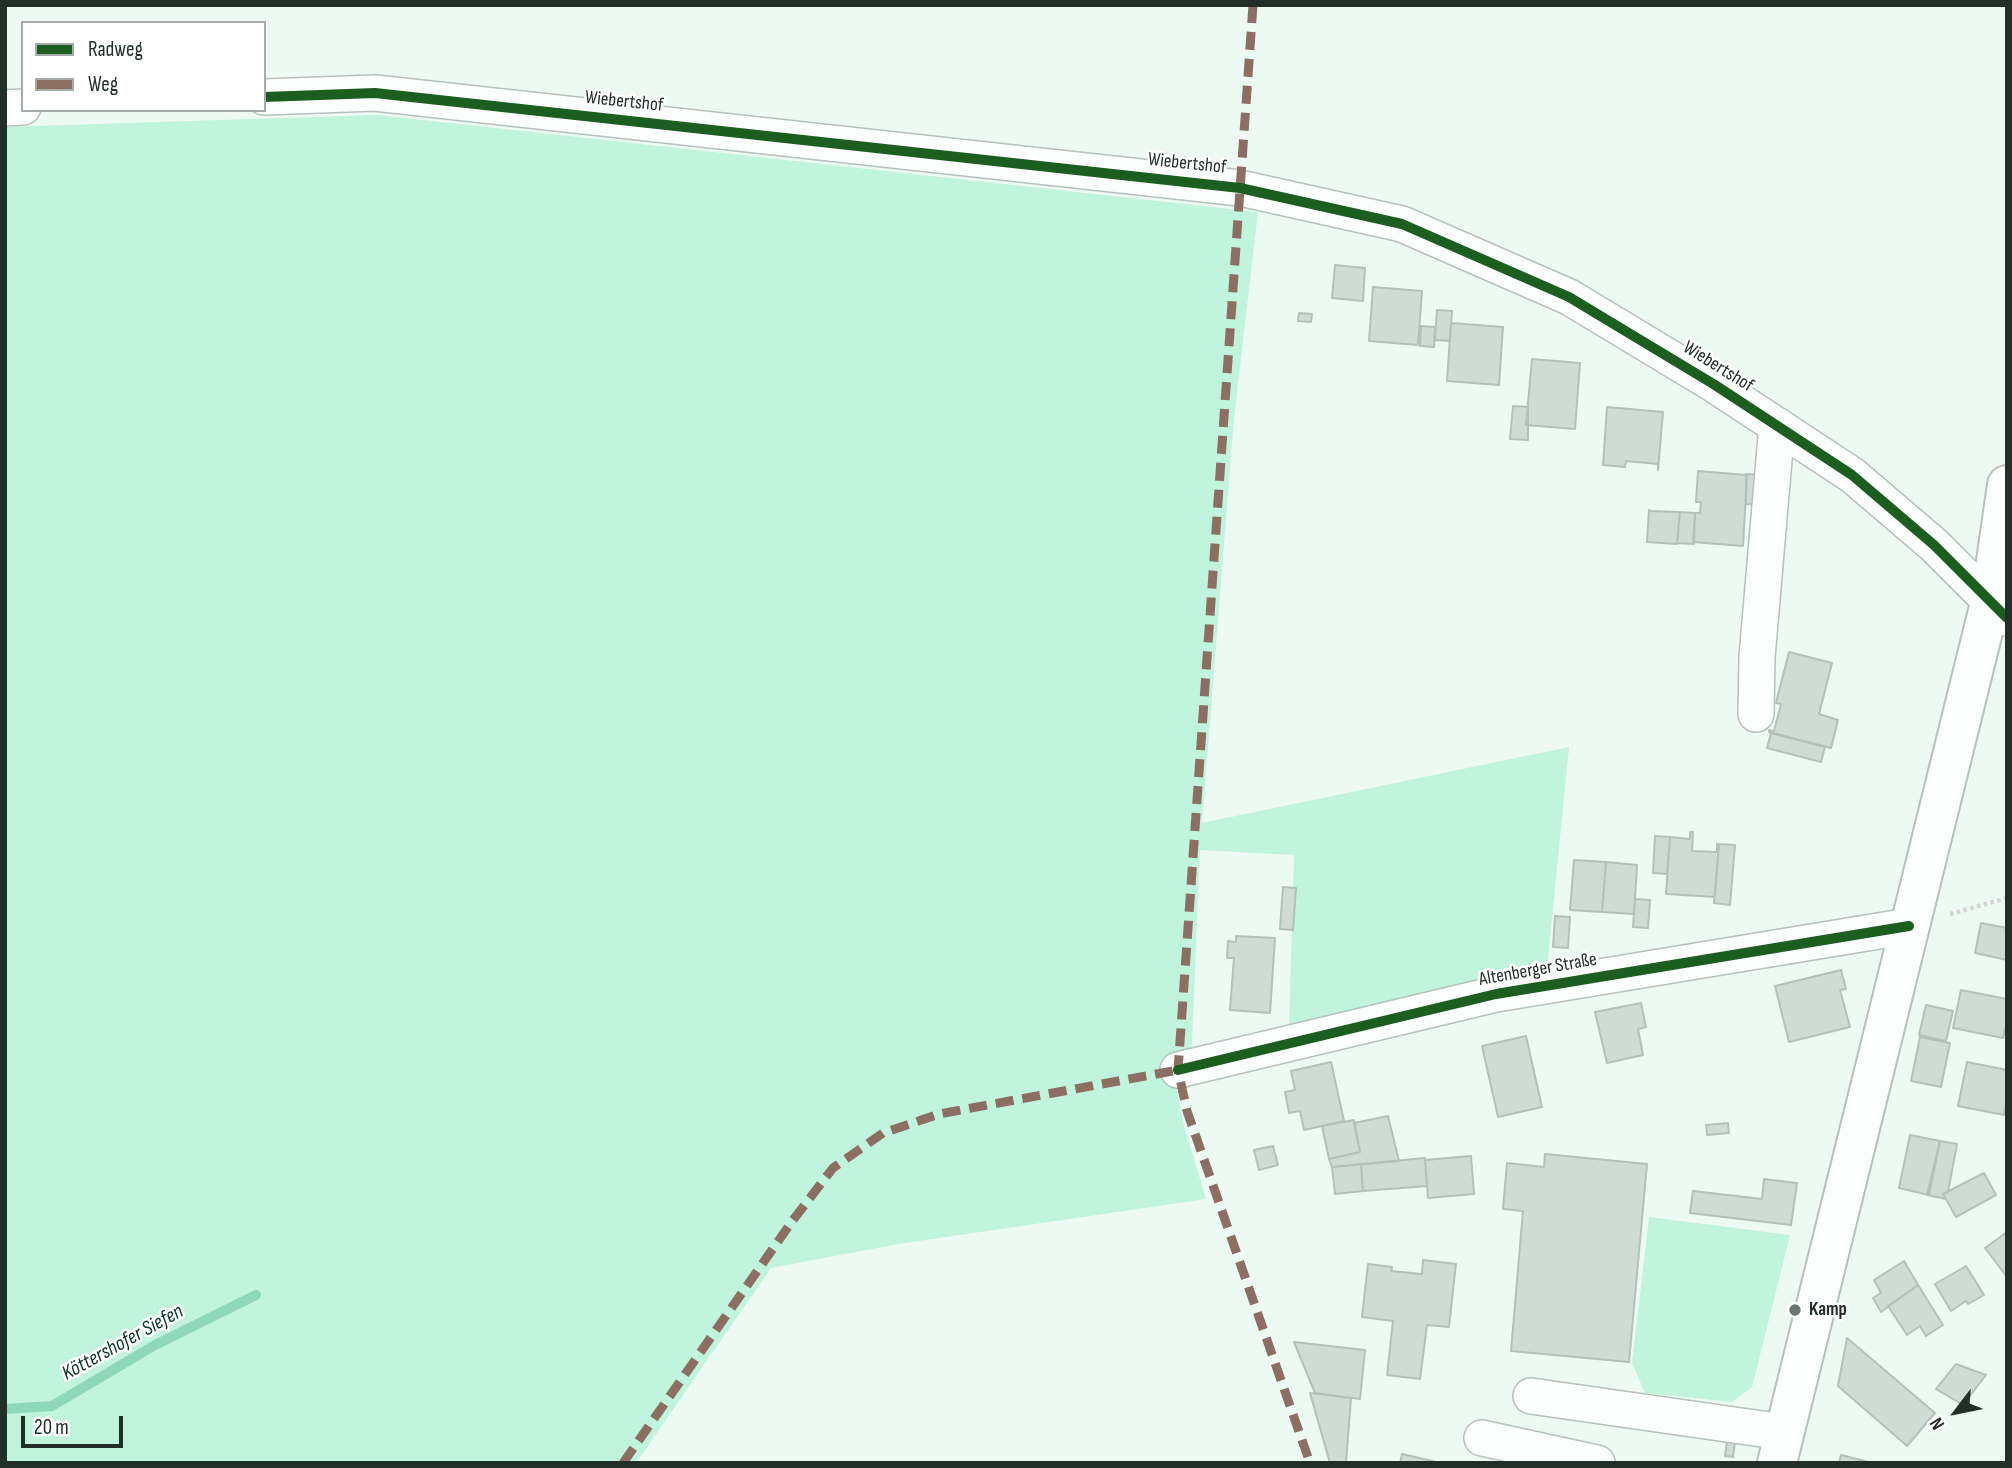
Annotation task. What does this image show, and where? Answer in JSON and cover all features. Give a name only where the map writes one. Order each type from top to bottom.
[{"type":"main road","points":[[1780,1447],[1909,926],[1998,610],[2007,485]]},
{"type":"street","name":"Wiebertshof","points":[[266,97],[375,93],[1240,188],[1402,223],[1558,292],[1715,384],[1852,475],[1934,545],[1998,610]]},
{"type":"street","points":[[1756,714],[1759,633],[1777,425]]},
{"type":"street","name":"Altenberger Straße","points":[[1178,1070],[1496,993],[1909,926]]},
{"type":"street","points":[[1531,1396],[1780,1447]]},
{"type":"street","points":[[1482,1438],[1597,1463]]},
{"type":"path","points":[[1909,926],[2007,898]]},
{"type":"green space","points":[[377,115],[1258,212],[1234,418],[1202,823],[1569,747],[1546,979],[1289,1029],[1294,855],[1200,850],[1190,1088],[1176,1087],[1183,1122],[1206,1199],[898,1244],[771,1268],[636,1463],[5,1463],[5,127]]},
{"type":"green space","points":[[1649,1217],[1790,1235],[1752,1387],[1732,1402],[1645,1393],[1632,1363]]},
{"type":"building","points":[[1335,265],[1365,268],[1363,301],[1332,298]]},
{"type":"building","points":[[1373,287],[1422,291],[1418,345],[1369,341]]},
{"type":"building","points":[[1437,310],[1452,311],[1450,341],[1435,340]]},
{"type":"building","points":[[1299,313],[1312,314],[1311,322],[1298,321]]},
{"type":"building","points":[[1451,323],[1503,327],[1499,385],[1447,381]]},
{"type":"building","points":[[1421,326],[1435,327],[1434,347],[1420,346]]},
{"type":"building","points":[[1532,359],[1580,363],[1575,429],[1526,425]]},
{"type":"building","points":[[1513,406],[1528,407],[1528,440],[1510,439]]},
{"type":"building","points":[[1607,407],[1663,412],[1658,470],[1658,464],[1626,461],[1625,467],[1603,465]]},
{"type":"building","points":[[1698,471],[1747,475],[1743,546],[1693,542],[1695,513],[1700,513],[1701,502],[1696,502]]},
{"type":"building","points":[[1746,474],[1762,475],[1760,505],[1746,504]]},
{"type":"building","points":[[1649,510],[1680,512],[1677,544],[1647,542]]},
{"type":"building","points":[[1680,512],[1695,513],[1694,544],[1677,543]]},
{"type":"building","points":[[1789,652],[1832,663],[1819,714],[1838,720],[1831,748],[1769,732],[1774,731],[1781,704],[1776,703]]},
{"type":"building","points":[[1771,733],[1825,747],[1821,762],[1767,748]]},
{"type":"building","points":[[1690,832],[1693,832],[1692,851],[1717,852],[1719,844],[1715,897],[1666,894],[1670,837],[1690,839]]},
{"type":"building","points":[[1655,836],[1670,837],[1667,874],[1653,873]]},
{"type":"building","points":[[1719,844],[1735,845],[1730,905],[1714,903]]},
{"type":"building","points":[[1574,860],[1606,862],[1602,912],[1570,910]]},
{"type":"building","points":[[1606,862],[1637,865],[1634,914],[1602,912]]},
{"type":"building","points":[[1283,887],[1296,888],[1293,930],[1280,929]]},
{"type":"building","points":[[1635,899],[1650,900],[1648,928],[1633,927]]},
{"type":"building","points":[[1555,916],[1570,917],[1568,948],[1553,947]]},
{"type":"building","points":[[1981,923],[2007,928],[2007,960],[1975,953]]},
{"type":"building","points":[[1236,936],[1275,938],[1270,1013],[1230,1010],[1234,958],[1227,958],[1228,941],[1236,942]]},
{"type":"building","points":[[1841,970],[1846,989],[1840,990],[1850,1027],[1789,1042],[1775,986]]},
{"type":"building","points":[[1961,990],[2007,999],[2007,1022],[2003,1038],[1953,1028]]},
{"type":"building","points":[[1641,1003],[1646,1027],[1638,1029],[1643,1055],[1607,1063],[1595,1012]]},
{"type":"building","points":[[1926,1005],[1953,1011],[1946,1041],[1919,1035]]},
{"type":"building","points":[[1526,1036],[1542,1107],[1498,1117],[1482,1046]]},
{"type":"building","points":[[1920,1037],[1950,1043],[1941,1087],[1911,1081]]},
{"type":"building","points":[[1331,1062],[1344,1121],[1304,1130],[1300,1111],[1289,1113],[1285,1092],[1295,1090],[1291,1071]]},
{"type":"building","points":[[1967,1062],[2007,1070],[2004,1115],[1958,1106]]},
{"type":"building","points":[[1388,1116],[1399,1161],[1332,1167],[1329,1159],[1360,1152],[1354,1123]]},
{"type":"building","points":[[1354,1120],[1360,1152],[1329,1159],[1322,1126]]},
{"type":"building","points":[[1728,1123],[1729,1133],[1707,1135],[1706,1125]]},
{"type":"building","points":[[1910,1135],[1940,1141],[1929,1195],[1899,1188]]},
{"type":"building","points":[[1940,1141],[1957,1144],[1948,1192],[1943,1194],[1946,1199],[1927,1195]]},
{"type":"building","points":[[1273,1146],[1278,1165],[1259,1170],[1254,1150]]},
{"type":"building","points":[[1545,1154],[1647,1164],[1629,1362],[1511,1351],[1523,1211],[1503,1209],[1507,1163],[1544,1167]]},
{"type":"building","points":[[1471,1156],[1474,1194],[1428,1198],[1425,1160]]},
{"type":"building","points":[[1425,1158],[1427,1186],[1363,1191],[1361,1164]]},
{"type":"building","points":[[1361,1164],[1363,1191],[1335,1194],[1332,1167]]},
{"type":"building","points":[[1984,1173],[1996,1195],[1956,1217],[1943,1194]]},
{"type":"building","points":[[1764,1179],[1797,1183],[1791,1225],[1690,1213],[1693,1191],[1762,1199]]},
{"type":"building","points":[[2007,1232],[2007,1277],[1985,1248]]},
{"type":"building","points":[[1423,1260],[1456,1264],[1449,1327],[1427,1325],[1420,1379],[1387,1375],[1393,1321],[1362,1317],[1368,1264],[1392,1267],[1391,1271],[1422,1274]]},
{"type":"building","points":[[1904,1261],[1918,1285],[1881,1312],[1873,1298],[1881,1293],[1874,1280]]},
{"type":"building","points":[[1966,1266],[1984,1295],[1968,1304],[1966,1301],[1951,1311],[1935,1284]]},
{"type":"building","points":[[1918,1285],[1943,1325],[1926,1336],[1920,1326],[1907,1335],[1888,1306]]},
{"type":"building","points":[[1847,1338],[1935,1413],[1907,1446],[1838,1386]]},
{"type":"building","points":[[1294,1342],[1365,1350],[1360,1399],[1315,1393]]},
{"type":"building","points":[[1956,1364],[1986,1375],[1963,1405],[1936,1389]]},
{"type":"building","points":[[1310,1393],[1351,1398],[1346,1463],[1330,1463]]},
{"type":"building","points":[[1727,1441],[1735,1442],[1733,1457],[1725,1456]]},
{"type":"building","points":[[1402,1454],[1441,1463],[1400,1463]]},
{"type":"building","points":[[1841,1455],[1873,1463],[1839,1463]]},
{"type":"waterway","name":"Köttershofer Siefen","points":[[5,1409],[52,1406],[155,1345],[256,1295]]},
{"type":"marked path","points":[[1253,5],[1178,1070],[1187,1111],[1310,1463]]},
{"type":"marked path","points":[[623,1463],[793,1220],[833,1168],[883,1133],[939,1114],[1178,1070]]},
{"type":"cycle path","points":[[266,97],[375,93],[1240,188],[1402,224],[1569,297],[1715,385],[1852,475],[1934,545],[2007,618]]},
{"type":"cycle path","points":[[1178,1070],[1496,994],[1909,926]]},
{"type":"place","name":"Kamp","points":[[1795,1310]]}]
